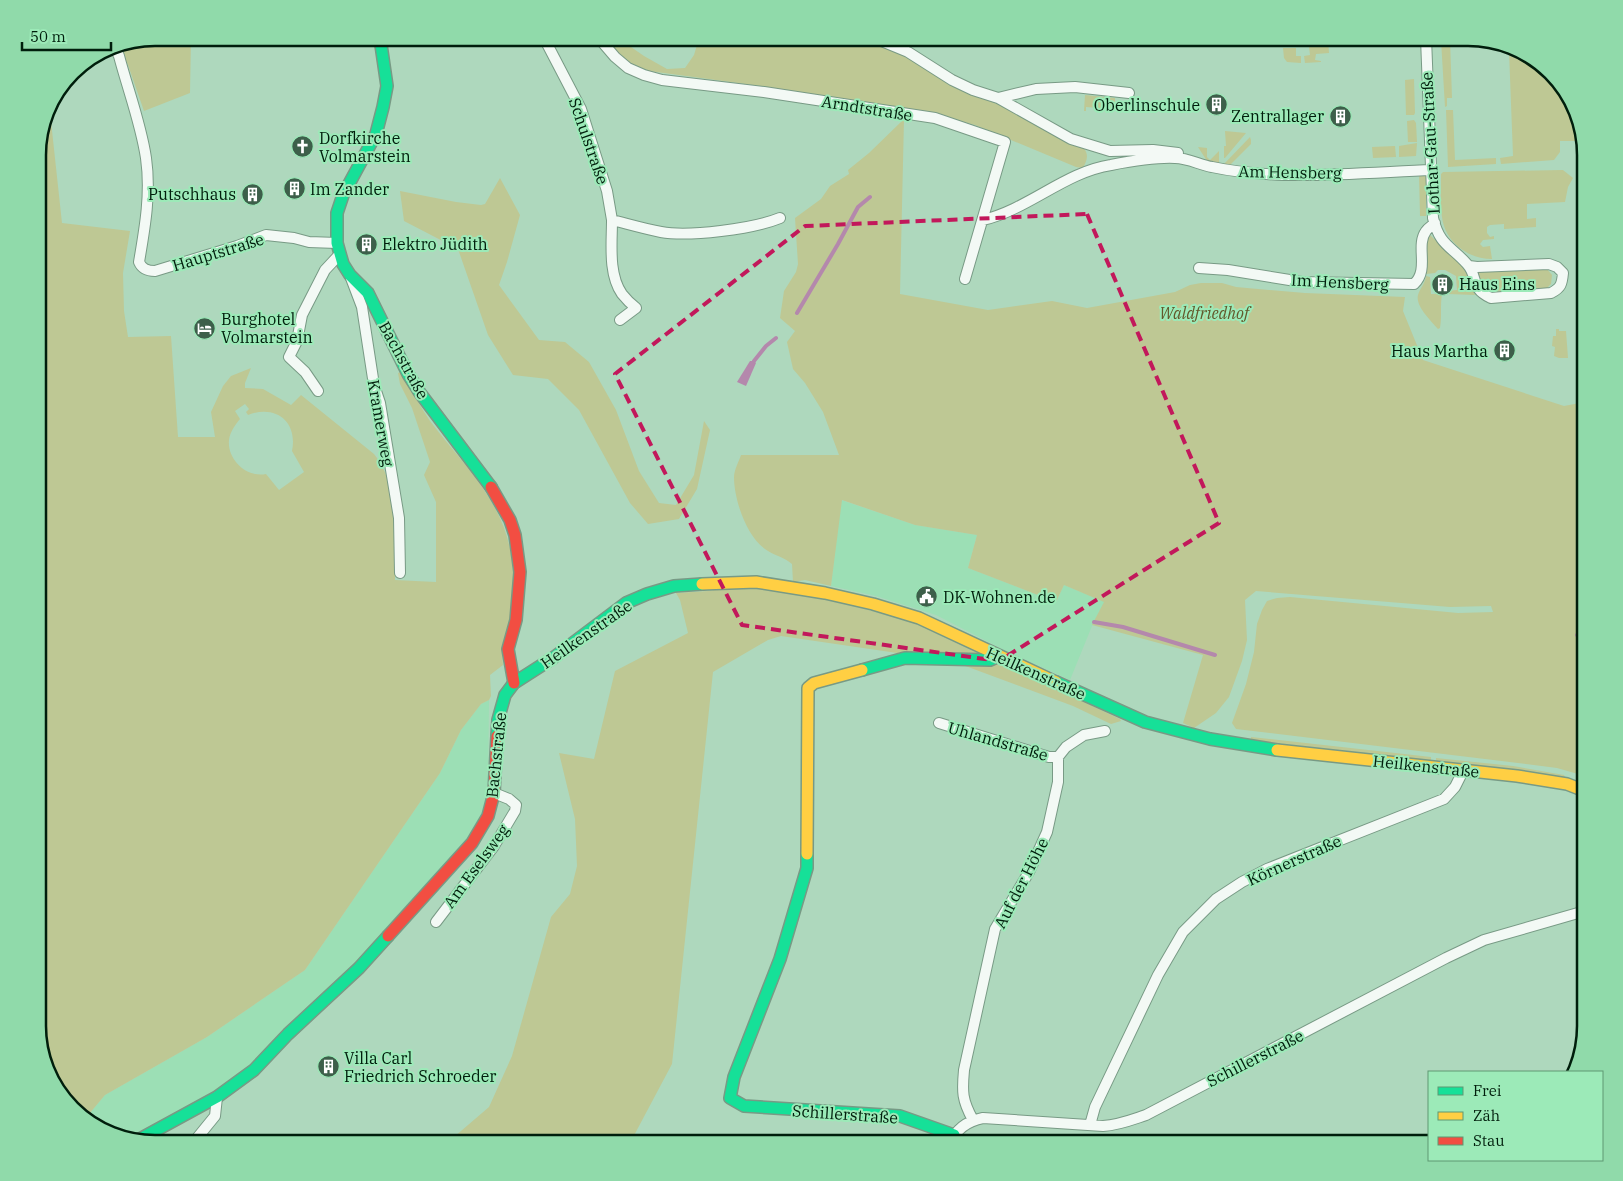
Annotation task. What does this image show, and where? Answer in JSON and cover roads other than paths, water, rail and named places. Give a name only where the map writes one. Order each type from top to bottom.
[{"type":"street","points":[[336,243],[337,213],[343,195],[376,134],[383,107],[387,86],[381,46]]},
{"type":"street","name":"Schulstraße","points":[[548,46],[581,110],[607,191],[612,220],[612,259],[616,280],[622,294],[636,308],[620,320]]},
{"type":"street","name":"Arndtstraße","points":[[606,46],[628,68],[662,80],[764,92],[935,118],[1005,142],[965,278]]},
{"type":"street","points":[[893,46],[908,52],[966,87],[998,98],[1071,139],[1110,151],[1153,150],[1180,153],[1198,164]]},
{"type":"street","name":"Lothar-Gau-Straße","points":[[1426,46],[1428,117],[1436,231],[1453,253],[1469,266],[1549,264],[1557,267],[1563,274],[1562,283],[1559,289],[1551,293],[1491,298],[1482,294],[1476,287],[1469,266]]},
{"type":"street","name":"Hauptstraße","points":[[117,54],[146,157],[147,209],[139,262],[145,270],[155,271],[237,246],[266,235],[294,238],[308,242],[336,243]]},
{"type":"street","points":[[998,98],[1036,89],[1075,87],[1130,93]]},
{"type":"street","name":"Am Hensberg","points":[[983,220],[1002,214],[1086,171],[1109,165],[1155,159],[1177,158],[1228,170],[1284,175],[1432,170]]},
{"type":"street","points":[[612,220],[662,233],[686,234],[765,224],[780,218]]},
{"type":"street","name":"Im Hensberg","points":[[1199,268],[1228,270],[1302,282],[1414,284],[1419,280],[1422,273],[1422,238],[1426,231],[1435,223]]},
{"type":"street","name":"Bachstraße","points":[[147,1134],[217,1097],[254,1070],[288,1034],[359,968],[472,843],[488,816],[494,793],[498,720],[505,695],[514,683],[508,649],[516,620],[520,572],[515,535],[510,520],[488,483],[456,444],[420,393],[368,293],[350,275],[339,255],[336,243]]},
{"type":"street","points":[[318,391],[305,372],[289,357],[296,340],[302,315],[325,270],[339,255]]},
{"type":"street","name":"Kramerweg","points":[[350,275],[362,306],[374,385],[380,403],[399,518],[400,573]]},
{"type":"street","name":"Heilkenstraße","points":[[514,683],[554,658],[626,604],[648,594],[674,586],[756,582],[810,590],[873,604],[919,618],[1145,722],[1183,733],[1248,746],[1333,757],[1464,769],[1567,784],[1577,788]]},
{"type":"street","name":"Schillerstraße","points":[[944,1135],[900,1116],[744,1106],[730,1098],[734,1077],[780,959],[808,868],[808,688],[814,683],[905,658],[990,660],[999,656]]},
{"type":"street","name":"Uhlandstraße","points":[[939,723],[1049,757],[1058,757]]},
{"type":"street","points":[[1058,757],[1066,746],[1084,735],[1105,731]]},
{"type":"street","name":"Auf der Höhe","points":[[973,1120],[964,1102],[962,1093],[964,1070],[996,929],[1029,872],[1047,832],[1058,782],[1058,757]]},
{"type":"street","name":"Körnerstraße","points":[[1090,1125],[1094,1107],[1158,975],[1184,932],[1204,910],[1216,899],[1242,882],[1267,869],[1444,799],[1456,787],[1464,769]]},
{"type":"street","name":"Am Eselsweg","points":[[436,922],[494,846],[515,811],[516,805],[509,799],[494,793]]},
{"type":"street","name":"Schillerstraße","points":[[956,1135],[963,1126],[973,1120],[1000,1119],[1116,1126],[1146,1114],[1484,940],[1577,914]]},
{"type":"street","points":[[200,1135],[215,1116],[217,1097]]},
{"type":"waterway","points":[[797,313],[858,207],[870,197]]},
{"type":"waterway","points":[[754,361],[766,346],[776,338]]},
{"type":"waterway","points":[[1094,622],[1123,627],[1215,655]]},
{"type":"place","name":"Oberlinschule","points":[[1216,105]]},
{"type":"place","name":"Zentrallager","points":[[1340,116]]},
{"type":"place","name":"Dorfkirche Volmarstein","points":[[303,147]]},
{"type":"place","name":"Im Zander","points":[[294,189]]},
{"type":"place","name":"Putschhaus","points":[[252,194]]},
{"type":"place","name":"Elektro Jüdith","points":[[366,244]]},
{"type":"place","name":"Haus Eins","points":[[1443,284]]},
{"type":"place","name":"Burghotel Volmarstein","points":[[205,328]]},
{"type":"place","name":"Haus Martha","points":[[1504,351]]},
{"type":"place","name":"DK-Wohnen.de","points":[[927,597]]},
{"type":"place","name":"Villa Carl Friedrich Schroeder","points":[[328,1067]]},
{"type":"park label","name":"Waldfriedhof","points":[[1204,313]]}]
